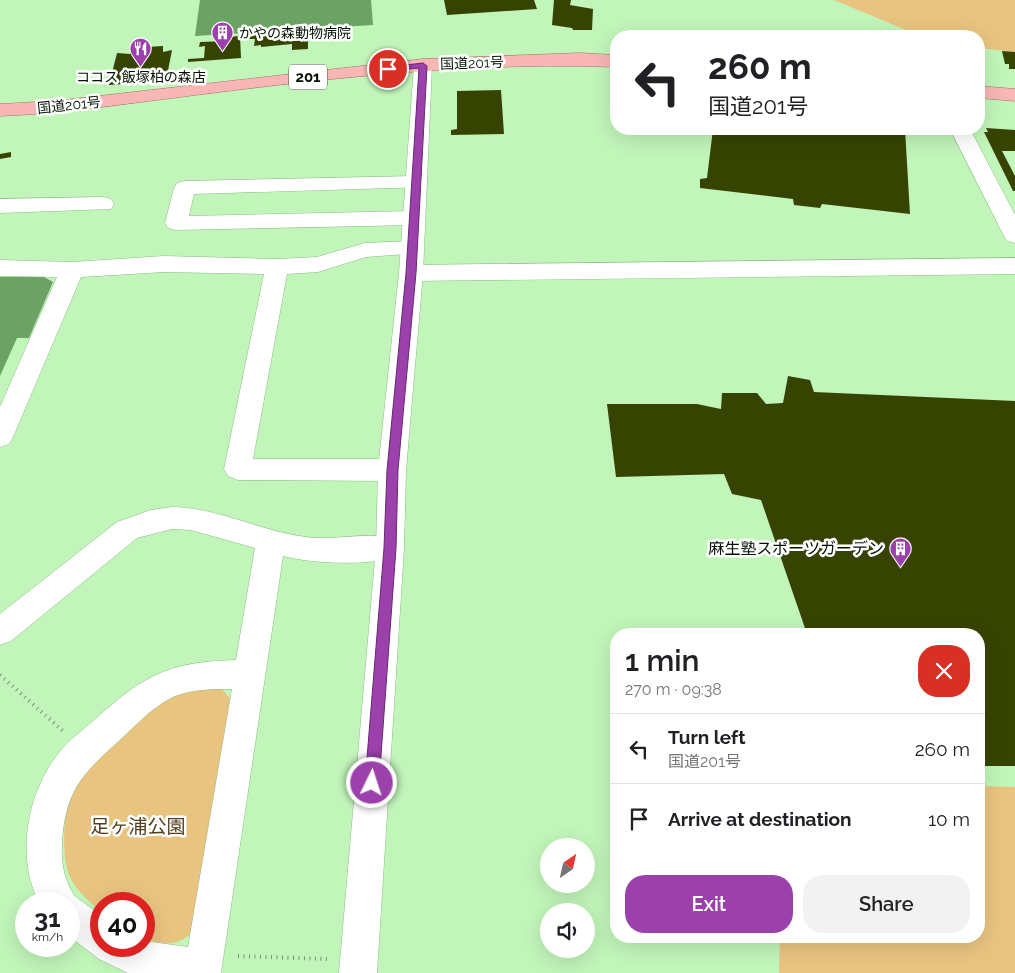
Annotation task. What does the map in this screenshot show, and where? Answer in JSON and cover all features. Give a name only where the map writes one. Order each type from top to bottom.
[{"type":"highway","name":"国道201号","points":[[0,110],[55,107],[280,80],[423,66],[580,59],[610,61]]},
{"type":"highway","points":[[985,92],[1015,95]]},
{"type":"street","points":[[358,973],[390,548],[392,470],[412,260],[423,66]]},
{"type":"street","points":[[963,135],[1013,230]]},
{"type":"street","points":[[414,218],[176,222],[185,188],[416,182]]},
{"type":"street","points":[[0,206],[103,204]]},
{"type":"street","points":[[0,268],[72,270],[164,264],[277,266],[318,264],[365,250],[412,260],[1015,266]]},
{"type":"street","points":[[277,266],[238,468],[392,470]]},
{"type":"street","points":[[0,437],[72,270]]},
{"type":"street","points":[[0,632],[127,530],[147,521],[174,517],[199,518],[271,541],[290,546],[316,549],[390,548]]},
{"type":"street","points":[[136,957],[158,965],[203,965],[271,541]]},
{"type":"street","points":[[53,892],[48,883],[44,854],[46,818],[58,784],[84,750],[140,700],[164,686],[194,676],[250,674]]},
{"type":"street","points":[[80,921],[90,930]]},
{"type":"path","points":[[0,675],[84,750]]},
{"type":"path","points":[[203,965],[333,960]]},
{"type":"green space","points":[[834,0],[1015,0],[1015,52],[985,49],[985,30],[906,30]]},
{"type":"green space","name":"足ヶ浦公園","points":[[221,688],[230,698],[196,928],[184,938],[165,944],[155,942],[155,892],[90,892],[90,902],[82,894],[72,881],[65,860],[65,819],[73,784],[102,751],[147,712],[169,697],[181,692]]},
{"type":"green space","points":[[985,786],[1015,787],[1015,973],[779,973],[780,943],[985,943]]},
{"type":"shaded area","points":[[200,0],[371,0],[373,25],[195,36]]},
{"type":"shaded area","points":[[0,277],[44,277],[53,282],[29,338],[17,338],[0,376]]},
{"type":"building","points":[[444,0],[534,0],[537,9],[447,15]]},
{"type":"building","points":[[554,0],[571,0],[570,5],[593,9],[592,30],[573,30],[572,28],[552,25]]},
{"type":"building","points":[[308,33],[308,49],[292,50],[292,44],[254,46],[255,39],[245,39],[247,35],[285,34],[286,37],[293,36],[293,34]]},
{"type":"building","name":"かやの森動物病院","points":[[240,36],[241,58],[188,62],[188,59],[204,58],[205,46],[199,47],[200,42],[226,41],[227,37]]},
{"type":"building","name":"ココス 飯塚柏の森店","points":[[163,46],[163,52],[172,50],[166,81],[109,85],[117,53],[130,54],[131,48]]},
{"type":"building","points":[[1002,51],[1015,52],[1015,69],[1009,69],[1009,64],[1005,64]]},
{"type":"building","points":[[501,90],[504,134],[451,135],[451,130],[457,129],[457,91]]},
{"type":"building","points":[[986,128],[1015,130],[1015,151],[1002,151],[1015,176],[1015,191],[1013,191],[985,134],[985,132],[988,132]]},
{"type":"building","points":[[712,135],[905,135],[910,214],[822,204],[820,208],[794,205],[793,199],[700,188],[700,179],[707,178]]},
{"type":"building","points":[[11,152],[11,157],[0,159],[0,154]]},
{"type":"building","name":"麻生塾スポーツガーデン","points":[[788,376],[810,380],[814,392],[1015,401],[1015,766],[985,766],[985,628],[805,628],[761,500],[732,494],[724,474],[616,477],[607,404],[697,404],[721,409],[722,393],[757,393],[766,404],[783,403]]},
{"type":"place","name":"かやの森動物病院","points":[[223,52]]},
{"type":"place","name":"ココス 飯塚柏の森店","points":[[141,68]]},
{"type":"place","name":"麻生塾スポーツガーデン","points":[[900,567]]},
{"type":"route","points":[[372,783],[390,548],[392,470],[411,273],[423,66],[388,69]]}]
